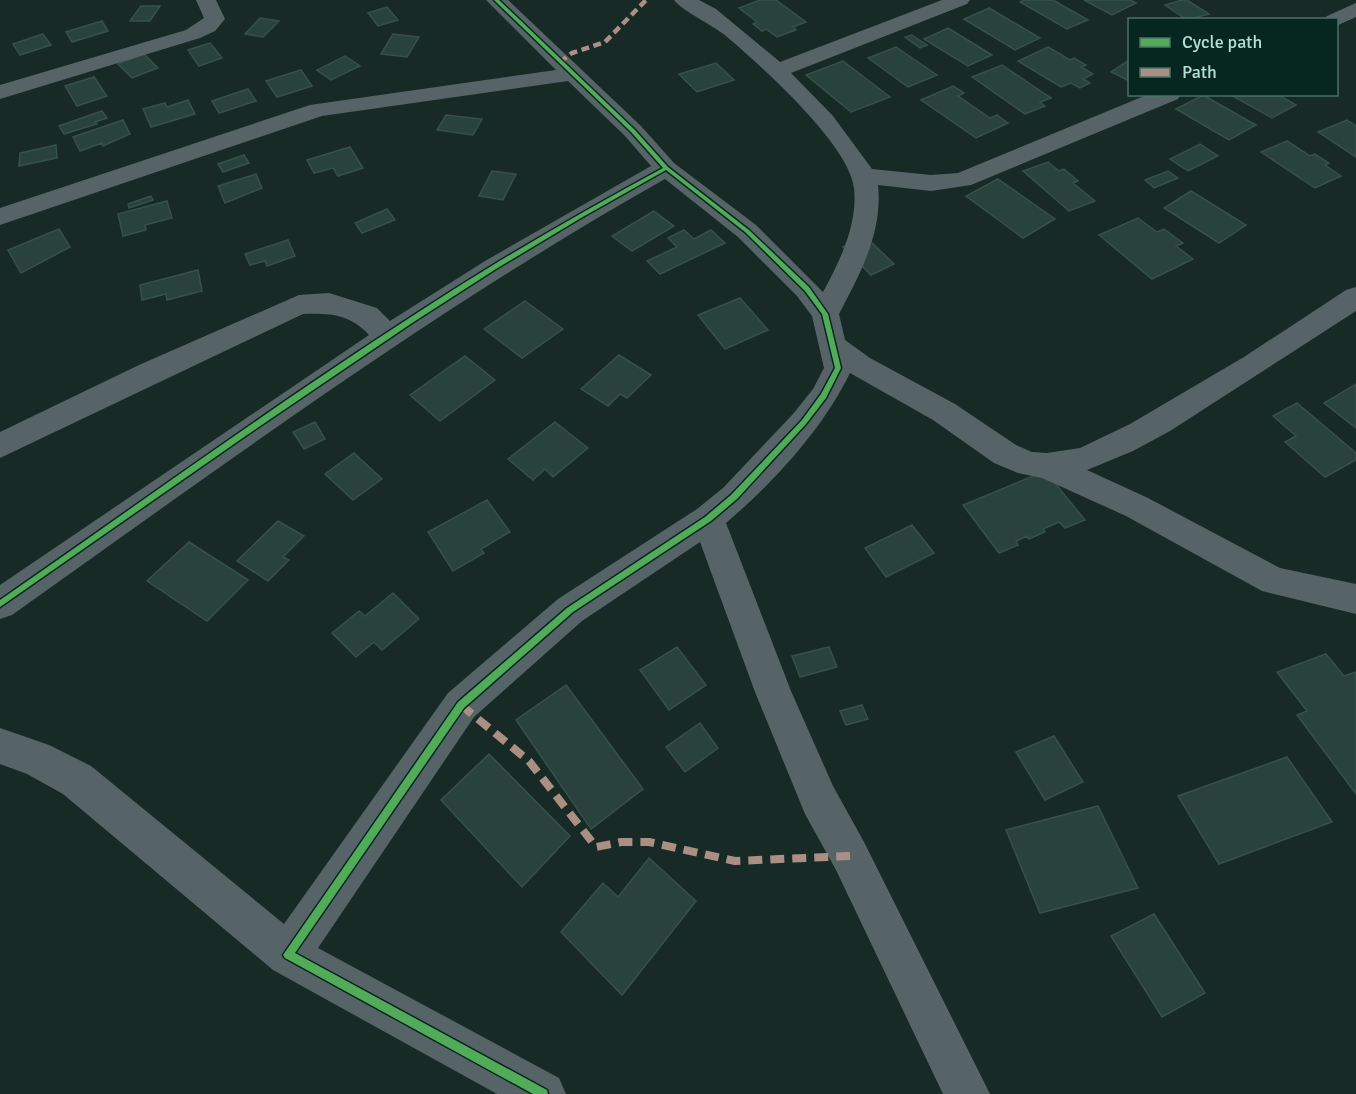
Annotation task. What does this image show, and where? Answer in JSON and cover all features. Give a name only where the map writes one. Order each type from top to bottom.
[{"type":"street","points":[[0,92],[193,34],[208,27],[215,19],[206,0]]},
{"type":"street","points":[[496,0],[633,131],[666,168],[747,231],[807,289],[830,330],[853,362],[946,414],[999,451],[1025,462],[1046,466],[1137,507],[1274,581],[1356,599]]},
{"type":"street","points":[[288,955],[461,705],[570,610],[708,519],[734,497],[804,422],[824,396],[838,368],[830,330],[858,245],[866,187],[861,168],[836,134],[776,71],[715,17],[684,0]]},
{"type":"street","points":[[776,71],[960,0]]},
{"type":"street","points":[[1338,18],[1356,9]]},
{"type":"street","points":[[0,217],[318,110],[571,74]]},
{"type":"street","points":[[863,176],[932,183],[962,180],[1165,96]]},
{"type":"street","points":[[0,604],[388,338],[594,207],[666,168]]},
{"type":"street","points":[[1046,466],[1092,456],[1154,425],[1286,347],[1356,297]]},
{"type":"street","points":[[0,446],[149,373],[299,305],[329,303],[358,312],[366,315],[388,338]]},
{"type":"street","points":[[708,519],[773,692],[819,800],[850,856],[967,1094]]},
{"type":"street","points":[[0,746],[36,758],[77,780],[288,955],[543,1094]]},
{"type":"building","points":[[760,0],[776,0],[806,22],[793,27],[796,30],[777,37],[766,29],[762,31],[753,24],[757,22],[739,8]]},
{"type":"building","points":[[1053,0],[1088,20],[1067,29],[1020,2]]},
{"type":"building","points":[[1084,0],[1130,0],[1136,3],[1112,15]]},
{"type":"building","points":[[1187,0],[1209,14],[1184,18],[1165,5]]},
{"type":"building","points":[[141,6],[160,6],[150,21],[130,21]]},
{"type":"building","points":[[387,7],[398,20],[378,26],[368,13]]},
{"type":"building","points":[[989,8],[1040,38],[1015,50],[964,19]]},
{"type":"building","points":[[260,18],[279,21],[263,37],[245,34]]},
{"type":"building","points":[[102,21],[108,31],[72,42],[66,32]]},
{"type":"building","points":[[948,28],[992,55],[968,66],[924,39]]},
{"type":"building","points":[[43,34],[51,45],[20,55],[13,44]]},
{"type":"building","points":[[393,34],[419,37],[407,57],[381,54]]},
{"type":"building","points":[[912,35],[927,45],[920,48],[905,37]]},
{"type":"building","points":[[210,43],[222,58],[199,66],[188,50]]},
{"type":"building","points":[[896,47],[937,75],[908,87],[868,58]]},
{"type":"building","points":[[1048,47],[1070,60],[1074,58],[1086,65],[1081,67],[1093,74],[1083,79],[1090,83],[1080,88],[1071,83],[1061,87],[1018,61]]},
{"type":"building","points":[[144,54],[158,68],[132,78],[118,64]]},
{"type":"building","points":[[345,56],[360,66],[331,80],[317,70]]},
{"type":"building","points":[[843,61],[890,97],[851,112],[806,75]]},
{"type":"building","points":[[1128,61],[1128,80],[1111,72]]},
{"type":"building","points":[[716,63],[734,80],[697,92],[679,74]]},
{"type":"building","points":[[1002,65],[1051,98],[1040,102],[1045,106],[1025,114],[972,77]]},
{"type":"building","points":[[301,70],[312,86],[277,97],[266,81]]},
{"type":"building","points":[[94,77],[107,96],[77,106],[65,86]]},
{"type":"building","points":[[953,86],[964,93],[958,96],[990,118],[997,115],[1008,123],[976,138],[921,100]]},
{"type":"building","points":[[248,89],[256,101],[219,113],[212,101]]},
{"type":"building","points":[[1205,96],[1256,125],[1229,140],[1176,109]]},
{"type":"building","points":[[1233,96],[1280,96],[1296,105],[1272,118]]},
{"type":"building","points":[[188,100],[195,114],[151,127],[143,109],[165,103],[167,107]]},
{"type":"building","points":[[102,111],[107,118],[95,122],[97,124],[64,134],[59,126]]},
{"type":"building","points":[[446,115],[482,119],[473,135],[437,130]]},
{"type":"building","points":[[123,120],[130,134],[103,146],[102,143],[80,151],[73,137]]},
{"type":"building","points":[[1347,120],[1356,126],[1356,157],[1318,132]]},
{"type":"building","points":[[1287,141],[1310,156],[1315,154],[1329,163],[1325,165],[1341,176],[1315,188],[1261,152]]},
{"type":"building","points":[[1200,144],[1218,156],[1188,171],[1170,159]]},
{"type":"building","points":[[56,145],[57,158],[19,166],[20,153]]},
{"type":"building","points":[[350,147],[363,168],[338,176],[333,168],[314,173],[307,160]]},
{"type":"building","points":[[244,155],[249,163],[223,172],[218,164]]},
{"type":"building","points":[[1048,162],[1059,171],[1064,169],[1078,181],[1073,183],[1095,201],[1069,211],[1023,171]]},
{"type":"building","points":[[492,171],[516,174],[503,200],[479,196]]},
{"type":"building","points":[[1168,171],[1178,178],[1154,188],[1145,180]]},
{"type":"building","points":[[256,174],[262,188],[225,203],[218,186]]},
{"type":"building","points":[[998,179],[1055,219],[1023,238],[966,196]]},
{"type":"building","points":[[1191,191],[1246,225],[1219,243],[1164,208]]},
{"type":"building","points":[[151,196],[153,200],[129,208],[128,204]]},
{"type":"building","points":[[167,201],[172,218],[145,225],[146,230],[123,236],[118,214]]},
{"type":"building","points":[[387,209],[395,220],[362,233],[355,223]]},
{"type":"building","points":[[654,211],[674,226],[632,251],[612,236]]},
{"type":"building","points":[[1138,218],[1157,232],[1164,229],[1183,243],[1176,246],[1193,259],[1152,279],[1099,235]]},
{"type":"building","points":[[59,229],[70,247],[21,273],[8,250]]},
{"type":"building","points":[[684,230],[694,239],[711,230],[725,243],[660,274],[647,261],[677,247],[668,238]]},
{"type":"building","points":[[866,237],[894,264],[871,275],[843,247]]},
{"type":"building","points":[[288,240],[295,256],[267,266],[265,261],[250,265],[245,254]]},
{"type":"building","points":[[198,270],[202,291],[167,300],[166,294],[142,300],[140,285]]},
{"type":"building","points":[[740,298],[768,330],[725,349],[698,315]]},
{"type":"building","points":[[525,301],[563,329],[522,358],[484,329]]},
{"type":"building","points":[[619,355],[651,375],[627,398],[620,394],[608,406],[581,389]]},
{"type":"building","points":[[465,356],[495,380],[440,421],[410,395]]},
{"type":"building","points":[[1356,384],[1356,428],[1324,403]]},
{"type":"building","points":[[1297,403],[1356,453],[1356,460],[1325,477],[1285,442],[1296,436],[1273,416]]},
{"type":"building","points":[[315,422],[325,439],[304,449],[293,432]]},
{"type":"building","points":[[555,422],[588,448],[553,477],[545,469],[533,480],[508,459]]},
{"type":"building","points":[[354,453],[382,479],[353,500],[325,474]]},
{"type":"building","points":[[1045,471],[1085,520],[1065,528],[1059,522],[1043,529],[1045,532],[1029,539],[1027,536],[1016,541],[1018,545],[999,553],[963,505]]},
{"type":"building","points":[[487,500],[510,532],[481,549],[484,553],[453,571],[428,532]]},
{"type":"building","points":[[278,521],[304,536],[283,557],[289,560],[268,581],[237,561]]},
{"type":"building","points":[[912,525],[934,553],[886,577],[865,548]]},
{"type":"building","points":[[189,542],[248,580],[207,621],[147,581]]},
{"type":"building","points":[[393,593],[419,619],[382,650],[374,642],[356,657],[332,633],[359,611],[365,616]]},
{"type":"building","points":[[677,647],[706,685],[669,710],[640,670]]},
{"type":"building","points":[[829,647],[837,667],[800,677],[792,656]]},
{"type":"building","points":[[1326,654],[1344,676],[1356,672],[1356,794],[1297,715],[1307,711],[1277,672]]},
{"type":"building","points":[[566,685],[643,789],[591,829],[516,720]]},
{"type":"building","points":[[862,705],[868,719],[846,725],[840,711]]},
{"type":"building","points":[[700,723],[718,748],[685,772],[666,747]]},
{"type":"building","points":[[1054,736],[1083,782],[1045,800],[1016,752]]},
{"type":"building","points":[[489,754],[570,836],[522,887],[441,800]]},
{"type":"building","points":[[1287,757],[1332,822],[1219,864],[1178,796]]},
{"type":"building","points":[[1098,806],[1138,888],[1040,913],[1006,830]]},
{"type":"building","points":[[649,858],[696,901],[622,995],[561,932],[603,883],[618,897]]},
{"type":"building","points":[[1154,914],[1205,993],[1162,1017],[1111,936]]},
{"type":"marked path","points":[[560,62],[577,50],[593,48],[605,42],[646,0]]},
{"type":"marked path","points":[[461,705],[529,761],[596,847],[621,842],[649,842],[735,861],[850,856]]},
{"type":"cycle path","points":[[0,604],[410,321],[579,216],[666,168],[633,131],[496,0]]},
{"type":"cycle path","points":[[543,1094],[288,955],[461,705],[570,610],[708,519],[734,497],[804,422],[824,396],[838,368],[825,314],[807,289],[747,231],[666,168]]}]
